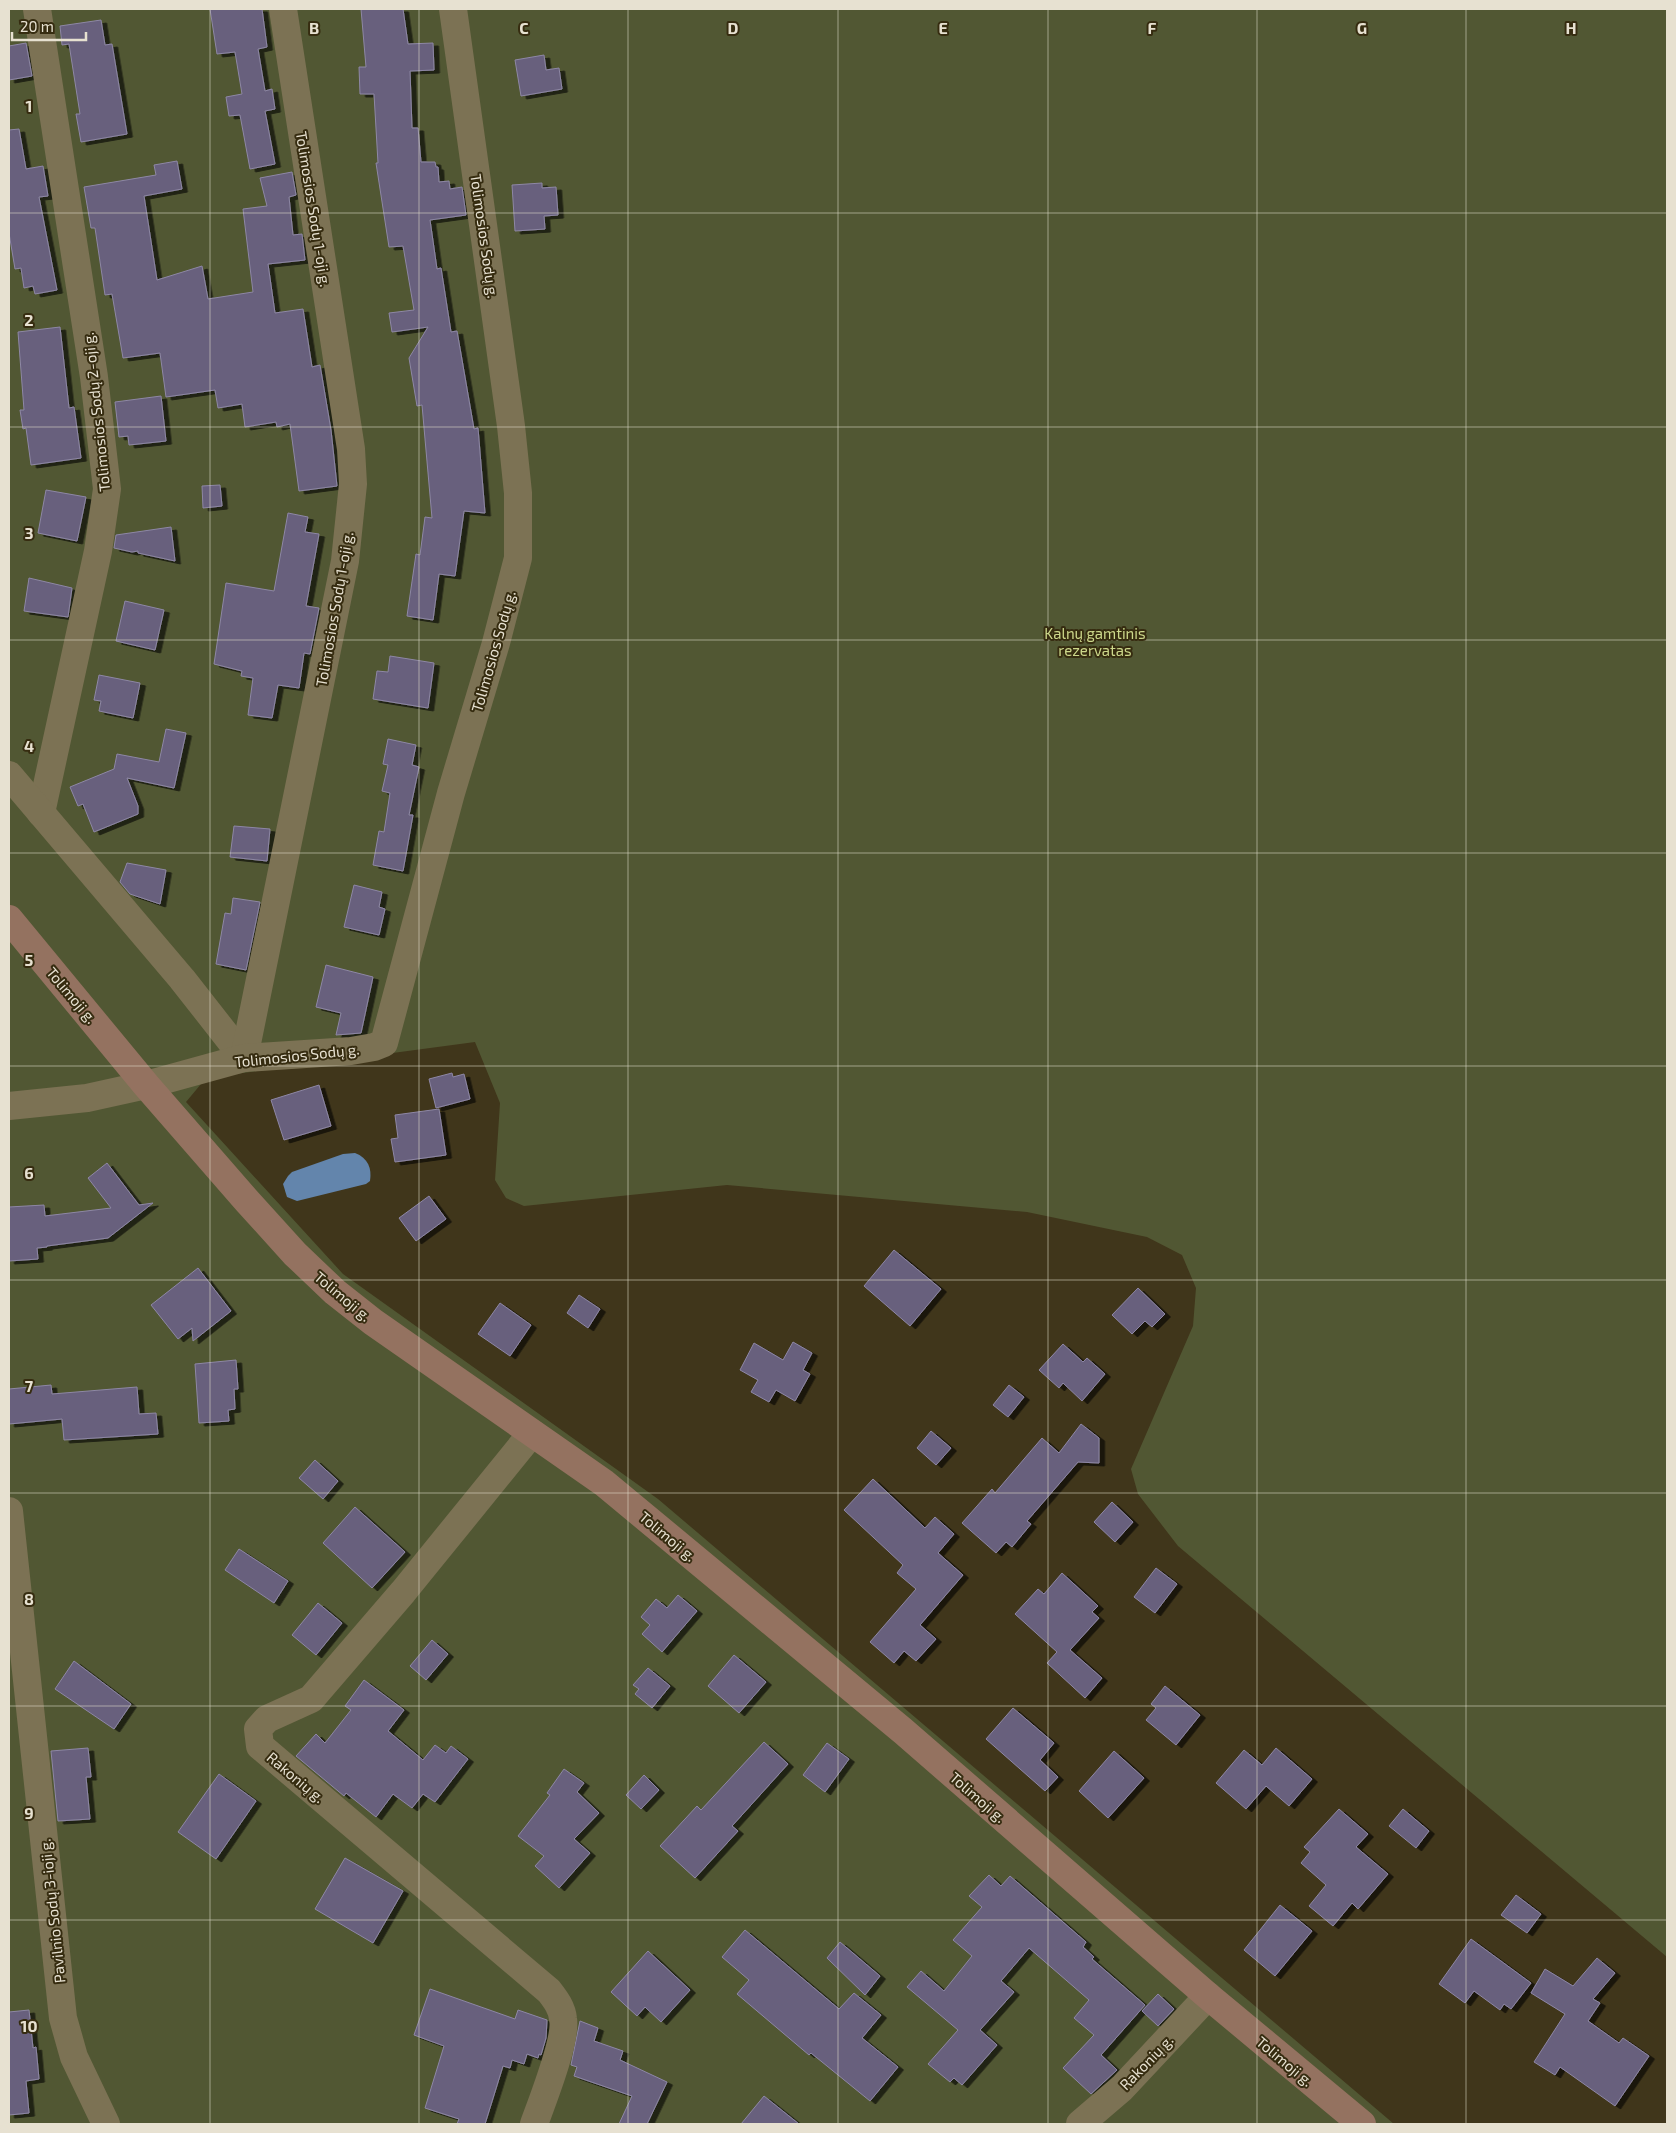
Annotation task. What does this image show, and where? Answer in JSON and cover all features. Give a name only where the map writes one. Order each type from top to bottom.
[{"type":"street","name":"Tolimosios Sodų 2-oji g.","points":[[37,9],[94,377],[107,489],[98,551],[41,813]]},
{"type":"street","name":"Tolimosios Sodų 1-oji g.","points":[[244,1058],[346,561],[353,484],[351,449],[283,9]]},
{"type":"street","name":"Tolimosios Sodų g.","points":[[9,1106],[87,1098],[146,1085],[244,1058],[351,1050],[374,1047],[384,1043],[451,792],[496,644],[518,558],[518,494],[511,426],[453,9]]},
{"type":"street","points":[[9,775],[182,979],[244,1058]]},
{"type":"street","name":"Tolimoji g.","points":[[9,919],[146,1085],[289,1247],[335,1292],[374,1322],[604,1483],[902,1731],[1208,1996],[1362,2124]]},
{"type":"street","name":"Rakonių g.","points":[[532,1433],[403,1592],[311,1700],[266,1719],[258,1729],[260,1746],[550,1991],[559,2004],[564,2020],[562,2039],[534,2124]]},
{"type":"street","name":"Pavilnio Sodų 3-ioji g.","points":[[9,1511],[12,1583],[63,2018],[74,2057],[106,2124]]},
{"type":"street","name":"Rakonių g.","points":[[1080,2124],[1122,2088],[1208,1996]]},
{"type":"green space","name":"Kalnų gamtinis rezervatas","points":[[9,9],[1667,9],[1667,1957],[1178,1546],[1138,1494],[1131,1469],[1193,1326],[1196,1288],[1182,1255],[1147,1237],[1027,1212],[727,1185],[524,1206],[506,1198],[495,1180],[500,1103],[475,1042],[206,1078],[186,1102],[343,1274],[658,1499],[1394,2124],[9,2124]]},
{"type":"water","points":[[355,1153],[366,1161],[370,1168],[370,1181],[366,1184],[297,1201],[287,1197],[283,1184],[292,1172],[343,1154]]},
{"type":"building","points":[[210,9],[262,9],[267,47],[258,49],[265,91],[272,89],[275,109],[265,111],[275,164],[250,169],[240,115],[229,116],[226,97],[242,94],[235,52],[217,54]]},
{"type":"building","points":[[361,9],[403,9],[408,44],[433,43],[434,70],[410,71],[412,128],[418,128],[421,162],[435,162],[436,167],[438,167],[439,182],[449,181],[450,189],[462,187],[466,215],[430,220],[437,269],[441,268],[451,332],[457,331],[474,429],[478,428],[485,513],[464,511],[455,576],[439,574],[433,620],[407,616],[416,554],[420,555],[425,517],[432,518],[422,405],[417,406],[409,358],[428,327],[392,332],[389,313],[414,310],[403,246],[389,247],[376,163],[378,163],[374,94],[360,94],[359,67],[366,67]]},
{"type":"building","points":[[101,20],[105,45],[112,44],[127,134],[81,142],[76,114],[80,114],[69,44],[62,45],[60,26]]},
{"type":"building","points":[[26,43],[32,76],[9,80],[9,46]]},
{"type":"building","points":[[544,55],[546,70],[559,68],[562,89],[521,96],[515,60]]},
{"type":"building","points":[[19,129],[26,169],[43,166],[48,196],[39,197],[57,290],[35,294],[33,286],[24,288],[21,268],[15,269],[9,233],[9,130]]},
{"type":"building","points":[[177,161],[182,189],[144,196],[157,280],[202,266],[208,299],[253,292],[243,209],[267,206],[260,178],[292,172],[296,195],[289,197],[293,235],[302,234],[305,260],[268,264],[275,313],[303,309],[312,367],[320,365],[331,430],[337,486],[299,491],[290,424],[277,427],[276,422],[245,427],[242,404],[218,408],[215,390],[166,397],[160,353],[123,358],[112,294],[105,295],[95,228],[91,228],[84,187],[156,175],[154,165]]},
{"type":"building","points":[[542,183],[542,188],[556,187],[558,215],[544,216],[545,229],[515,231],[512,185]]},
{"type":"building","points":[[60,327],[69,408],[74,407],[81,458],[31,465],[26,428],[23,429],[20,410],[24,410],[18,332]]},
{"type":"building","points":[[161,396],[166,441],[129,445],[128,436],[119,437],[115,402]]},
{"type":"building","points":[[220,485],[222,506],[203,508],[202,486]]},
{"type":"building","points":[[46,490],[86,497],[77,541],[38,533]]},
{"type":"building","points":[[288,513],[308,517],[305,532],[319,534],[306,606],[319,608],[310,654],[304,653],[299,688],[278,685],[272,718],[248,715],[253,678],[241,676],[242,671],[214,664],[226,583],[274,591]]},
{"type":"building","points":[[171,527],[175,561],[138,553],[138,551],[132,552],[114,548],[116,535]]},
{"type":"building","points":[[29,578],[72,588],[68,617],[24,611]]},
{"type":"building","points":[[125,601],[164,610],[155,650],[116,641]]},
{"type":"building","points":[[390,656],[434,663],[428,708],[373,699],[377,671],[388,672]]},
{"type":"building","points":[[99,675],[140,683],[133,718],[99,711],[101,701],[94,700]]},
{"type":"building","points":[[166,729],[186,733],[174,788],[127,778],[138,806],[138,814],[94,832],[83,804],[78,806],[70,787],[114,769],[117,754],[159,762]]},
{"type":"building","points":[[388,739],[416,745],[412,765],[419,767],[409,815],[413,815],[403,871],[373,865],[379,831],[384,832],[390,793],[382,791],[388,765],[383,764]]},
{"type":"building","points":[[234,826],[270,829],[267,861],[230,857]]},
{"type":"building","points":[[127,863],[166,870],[160,904],[130,894],[120,882]]},
{"type":"building","points":[[354,885],[382,892],[379,907],[385,909],[379,935],[344,927]]},
{"type":"building","points":[[233,898],[260,902],[246,970],[216,964],[225,913],[231,914]]},
{"type":"building","points":[[326,965],[373,977],[361,1033],[336,1035],[341,1013],[316,1007]]},
{"type":"building","points":[[452,1073],[453,1077],[464,1074],[470,1099],[436,1108],[429,1079]]},
{"type":"building","points":[[319,1085],[331,1126],[284,1140],[271,1100]]},
{"type":"building","points":[[439,1109],[446,1155],[395,1162],[391,1139],[398,1138],[395,1115]]},
{"type":"building","points":[[107,1163],[139,1205],[153,1203],[108,1238],[37,1248],[38,1259],[9,1261],[9,1207],[44,1205],[45,1216],[111,1208],[88,1178]]},
{"type":"building","points":[[429,1196],[446,1219],[416,1241],[399,1218]]},
{"type":"building","points":[[894,1250],[941,1289],[910,1326],[864,1286]]},
{"type":"building","points":[[198,1268],[231,1311],[193,1341],[192,1328],[178,1339],[151,1305]]},
{"type":"building","points":[[1138,1288],[1165,1314],[1152,1327],[1145,1321],[1132,1334],[1112,1315]]},
{"type":"building","points":[[579,1295],[600,1309],[588,1328],[567,1313]]},
{"type":"building","points":[[500,1303],[531,1325],[510,1356],[478,1334]]},
{"type":"building","points":[[793,1342],[812,1353],[803,1370],[810,1374],[795,1401],[776,1390],[769,1402],[751,1392],[758,1380],[740,1370],[754,1343],[783,1360]]},
{"type":"building","points":[[1063,1344],[1083,1362],[1087,1358],[1105,1374],[1082,1401],[1063,1383],[1059,1388],[1039,1370]]},
{"type":"building","points":[[236,1360],[238,1389],[234,1389],[235,1409],[228,1410],[229,1421],[199,1423],[195,1364]]},
{"type":"building","points":[[51,1385],[52,1394],[137,1387],[139,1414],[156,1413],[158,1434],[64,1440],[62,1419],[9,1424],[9,1389]]},
{"type":"building","points":[[1009,1385],[1024,1397],[1008,1417],[993,1405]]},
{"type":"building","points":[[1081,1424],[1099,1438],[1099,1463],[1078,1462],[1027,1521],[1031,1524],[1012,1547],[1006,1542],[996,1553],[962,1523],[992,1489],[995,1493],[1042,1438],[1059,1453]]},
{"type":"building","points":[[931,1431],[951,1448],[936,1465],[917,1448]]},
{"type":"building","points":[[315,1460],[338,1481],[323,1499],[299,1478]]},
{"type":"building","points":[[873,1479],[925,1528],[935,1517],[954,1534],[938,1553],[963,1575],[920,1625],[936,1639],[916,1661],[904,1651],[894,1663],[870,1642],[916,1589],[897,1573],[903,1565],[844,1510]]},
{"type":"building","points":[[1112,1502],[1133,1522],[1115,1542],[1094,1522]]},
{"type":"building","points":[[355,1507],[405,1552],[372,1588],[323,1543]]},
{"type":"building","points":[[239,1549],[288,1581],[274,1603],[225,1570]]},
{"type":"building","points":[[1156,1568],[1177,1584],[1155,1613],[1134,1597]]},
{"type":"building","points":[[1062,1573],[1098,1606],[1092,1612],[1099,1618],[1070,1650],[1102,1678],[1085,1698],[1047,1663],[1057,1652],[1015,1614],[1038,1589],[1044,1594]]},
{"type":"building","points":[[678,1595],[697,1611],[662,1652],[642,1634],[650,1625],[641,1617],[656,1599],[667,1608]]},
{"type":"building","points":[[318,1603],[342,1623],[316,1655],[292,1635]]},
{"type":"building","points":[[432,1640],[448,1654],[426,1680],[410,1666]]},
{"type":"building","points":[[734,1655],[766,1682],[739,1713],[708,1686]]},
{"type":"building","points":[[74,1661],[131,1704],[114,1729],[55,1689]]},
{"type":"building","points":[[648,1668],[670,1686],[652,1708],[635,1694],[639,1689],[633,1685]]},
{"type":"building","points":[[364,1680],[404,1710],[388,1731],[423,1760],[435,1745],[446,1753],[451,1746],[468,1759],[435,1802],[423,1794],[412,1808],[393,1794],[376,1817],[346,1793],[344,1796],[296,1756],[316,1734],[325,1743],[351,1710],[345,1706]]},
{"type":"building","points":[[1165,1686],[1200,1715],[1176,1745],[1146,1720],[1156,1708],[1151,1704]]},
{"type":"building","points":[[1013,1708],[1054,1743],[1040,1760],[1058,1777],[1045,1791],[986,1739]]},
{"type":"building","points":[[764,1742],[788,1764],[732,1826],[738,1831],[695,1878],[660,1846],[697,1806],[701,1810]]},
{"type":"building","points":[[827,1743],[849,1759],[825,1792],[803,1775]]},
{"type":"building","points":[[88,1748],[91,1777],[86,1777],[90,1819],[58,1821],[51,1751]]},
{"type":"building","points":[[1276,1748],[1312,1779],[1289,1806],[1266,1786],[1246,1809],[1216,1783],[1244,1750],[1262,1765]]},
{"type":"building","points":[[1114,1751],[1144,1778],[1108,1818],[1079,1791]]},
{"type":"building","points":[[564,1769],[584,1783],[577,1792],[599,1813],[574,1839],[590,1853],[559,1888],[535,1866],[544,1856],[518,1836],[550,1795],[547,1793]]},
{"type":"building","points":[[219,1774],[256,1801],[216,1859],[178,1832]]},
{"type":"building","points":[[644,1775],[659,1790],[641,1809],[626,1795]]},
{"type":"building","points":[[1339,1809],[1368,1834],[1356,1847],[1388,1874],[1358,1909],[1352,1903],[1333,1926],[1309,1906],[1326,1885],[1301,1863],[1310,1852],[1304,1847]]},
{"type":"building","points":[[1403,1809],[1429,1831],[1416,1848],[1389,1826]]},
{"type":"building","points":[[345,1858],[403,1891],[373,1943],[315,1909]]},
{"type":"building","points":[[989,1875],[1001,1886],[1010,1876],[1086,1942],[1083,1947],[1094,1957],[1092,1959],[1145,2005],[1101,2055],[1117,2070],[1091,2094],[1063,2068],[1094,2035],[1074,2018],[1089,2000],[1029,1948],[1001,1981],[1014,1992],[980,2030],[997,2045],[962,2085],[954,2078],[950,2082],[928,2064],[958,2030],[907,1987],[921,1971],[944,1991],[972,1956],[953,1940],[982,1907],[969,1896]]},
{"type":"building","points":[[1516,1895],[1541,1914],[1527,1933],[1501,1915]]},
{"type":"building","points":[[1280,1905],[1312,1931],[1275,1976],[1244,1950]]},
{"type":"building","points":[[745,1930],[839,2009],[854,1993],[881,2015],[862,2038],[898,2067],[870,2101],[811,2053],[809,2055],[737,1994],[749,1980],[722,1957]]},
{"type":"building","points":[[1471,1939],[1531,1983],[1511,2009],[1504,2004],[1500,2010],[1474,1991],[1465,2003],[1439,1984]]},
{"type":"building","points":[[840,1942],[880,1976],[865,1995],[827,1958]]},
{"type":"building","points":[[648,1951],[690,1990],[661,2022],[645,2007],[637,2016],[611,1992]]},
{"type":"building","points":[[1597,1958],[1615,1973],[1593,1999],[1600,2003],[1588,2021],[1619,2043],[1623,2038],[1649,2056],[1615,2106],[1560,2067],[1555,2075],[1534,2062],[1565,2014],[1531,1993],[1545,1969],[1573,1986]]},
{"type":"building","points":[[430,1989],[515,2019],[518,2010],[547,2020],[546,2038],[541,2055],[539,2054],[538,2058],[527,2054],[524,2064],[512,2060],[510,2068],[503,2066],[485,2124],[457,2124],[459,2119],[425,2108],[444,2046],[414,2035]]},
{"type":"building","points":[[1158,1994],[1174,2009],[1158,2026],[1142,2011]]},
{"type":"building","points":[[29,2010],[33,2048],[36,2047],[39,2079],[26,2081],[29,2113],[9,2115],[9,2012]]},
{"type":"building","points":[[580,2021],[598,2028],[594,2041],[623,2051],[620,2060],[667,2082],[647,2124],[619,2124],[632,2096],[574,2076],[577,2067],[571,2065]]},
{"type":"building","points":[[764,2096],[799,2124],[741,2124]]}]
